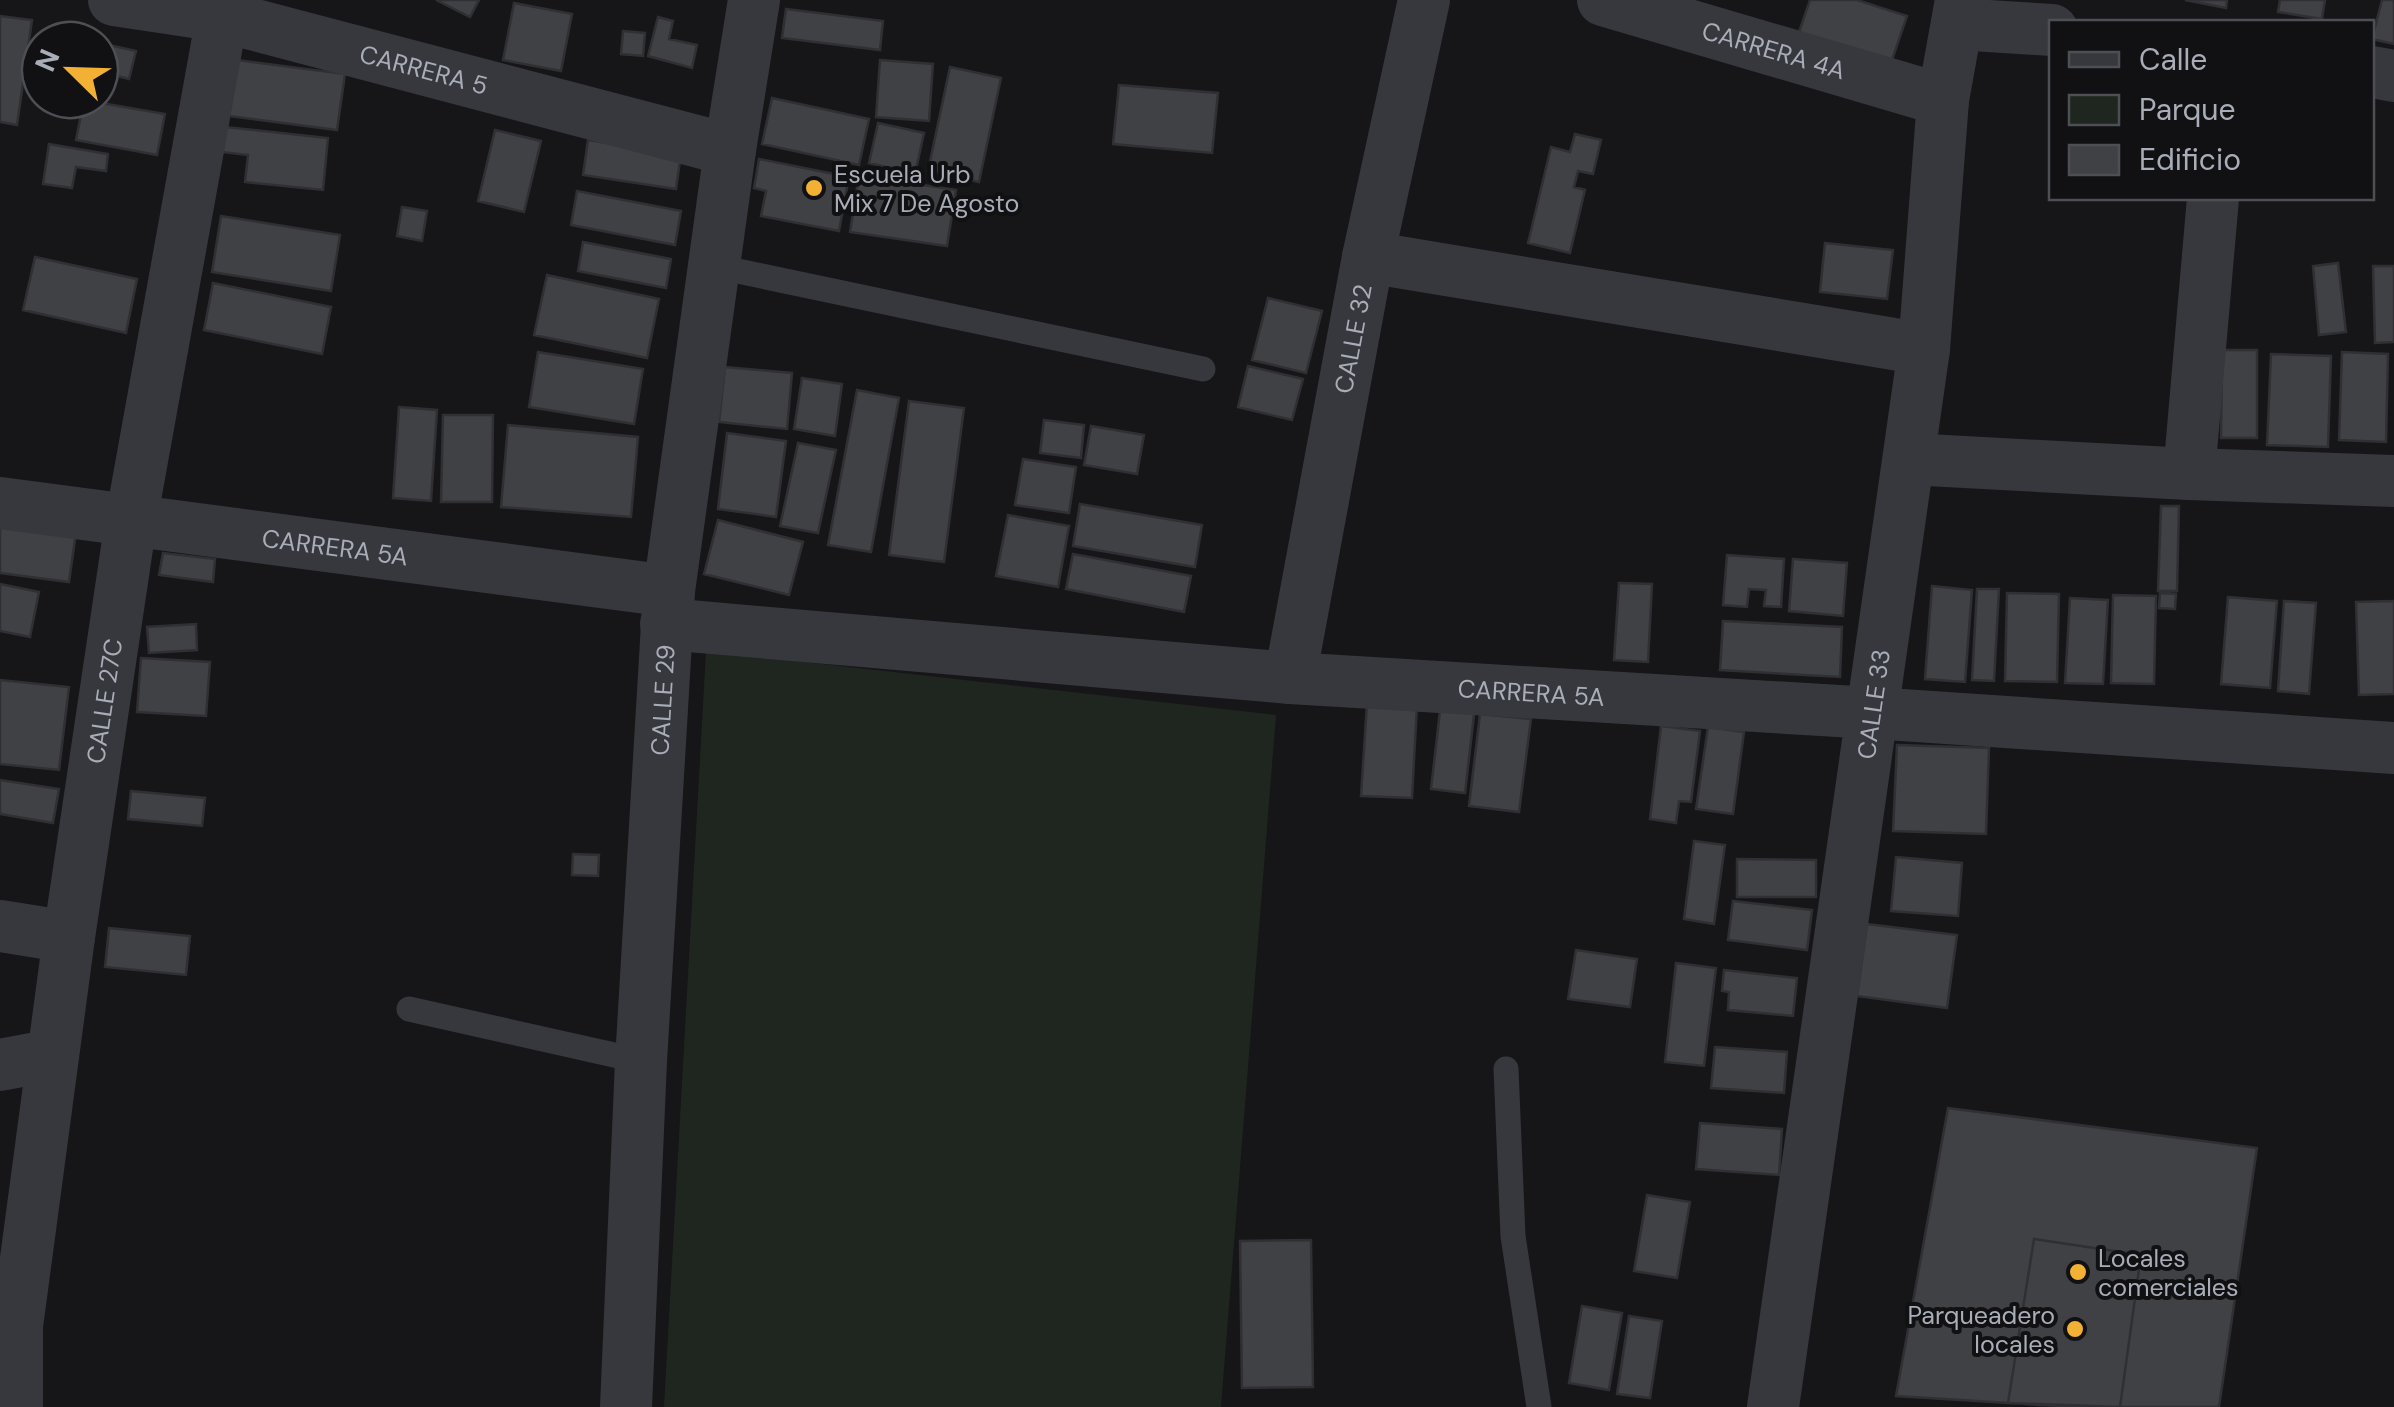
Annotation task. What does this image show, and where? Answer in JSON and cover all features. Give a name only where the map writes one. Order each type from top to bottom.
[{"type":"street","name":"CARRERA 5","points":[[114,0],[223,8],[730,150]]},
{"type":"street","name":"CALLE 29","points":[[626,1407],[641,1060],[668,608],[754,0]]},
{"type":"street","name":"CALLE 32","points":[[1290,678],[1368,257],[1424,0]]},
{"type":"street","name":"CARRERA 4A","points":[[1602,0],[1943,100]]},
{"type":"street","name":"CALLE 27C","points":[[17,1407],[9,1327],[131,520],[223,8]]},
{"type":"street","points":[[1959,12],[2049,29]]},
{"type":"street","name":"CALLE 33","points":[[1773,1407],[1924,349],[1943,100],[1959,12]]},
{"type":"street","points":[[2190,474],[2213,200]]},
{"type":"street","points":[[1368,257],[1924,349]]},
{"type":"street","points":[[1909,459],[2394,480]]},
{"type":"street","name":"CARRERA 5A","points":[[0,503],[131,520],[668,608],[1290,678],[2394,748]]},
{"type":"street","points":[[0,926],[69,937]]},
{"type":"street","points":[[0,1065],[53,1055]]},
{"type":"lane","points":[[714,266],[1203,369]]},
{"type":"lane","points":[[409,1008],[641,1060]]},
{"type":"lane","points":[[1506,1069],[1513,1236],[1539,1407]]},
{"type":"green space","points":[[706,651],[1276,715],[1221,1407],[664,1407]]},
{"type":"building","points":[[436,0],[479,0],[470,17]]},
{"type":"building","points":[[1810,0],[1857,0],[1907,16],[1890,66],[1798,35]]},
{"type":"building","points":[[2185,0],[2227,0],[2226,8]]},
{"type":"building","points":[[2280,0],[2325,0],[2322,19],[2278,12]]},
{"type":"building","points":[[2382,0],[2394,0],[2394,44],[2374,39]]},
{"type":"building","points":[[514,3],[572,14],[561,71],[503,60]]},
{"type":"building","points":[[786,9],[883,21],[880,50],[782,38]]},
{"type":"building","points":[[0,16],[32,20],[20,20],[17,125],[0,122]]},
{"type":"building","points":[[658,17],[673,21],[669,39],[697,45],[692,68],[648,56]]},
{"type":"building","points":[[623,31],[645,33],[643,56],[621,54]]},
{"type":"building","points":[[120,47],[136,51],[129,79],[120,77]]},
{"type":"building","points":[[237,60],[345,74],[337,130],[229,116]]},
{"type":"building","points":[[880,60],[933,64],[929,121],[876,117]]},
{"type":"building","points":[[950,67],[1001,78],[979,182],[928,171]]},
{"type":"building","points":[[1119,85],[1218,93],[1212,153],[1113,144]]},
{"type":"building","points":[[772,98],[869,119],[859,165],[762,144]]},
{"type":"building","points":[[120,106],[165,114],[157,155],[76,140],[80,120],[120,120]]},
{"type":"building","points":[[878,123],[924,133],[915,174],[869,163]]},
{"type":"building","points":[[216,126],[328,138],[323,190],[245,182],[248,155],[213,151]]},
{"type":"building","points":[[495,130],[541,141],[524,212],[478,201]]},
{"type":"building","points":[[1575,134],[1601,140],[1593,174],[1578,171],[1574,187],[1585,190],[1570,253],[1528,243],[1551,147],[1570,152]]},
{"type":"building","points":[[588,140],[681,154],[676,189],[583,175]]},
{"type":"building","points":[[49,144],[108,154],[106,171],[76,167],[72,188],[43,184]]},
{"type":"building","points":[[759,159],[849,177],[839,231],[761,216],[766,191],[754,188]]},
{"type":"building","points":[[859,175],[956,190],[947,246],[850,232]]},
{"type":"building","points":[[577,191],[681,211],[675,245],[571,225]]},
{"type":"building","points":[[402,207],[427,211],[422,241],[397,236]]},
{"type":"building","points":[[221,216],[340,235],[331,291],[212,272]]},
{"type":"building","points":[[583,242],[671,259],[666,288],[578,271]]},
{"type":"building","points":[[1825,243],[1893,250],[1887,299],[1820,292]]},
{"type":"building","points":[[35,257],[137,279],[126,333],[23,310]]},
{"type":"building","points":[[2338,263],[2346,332],[2319,335],[2313,266]]},
{"type":"building","points":[[2373,266],[2394,266],[2394,342],[2375,343]]},
{"type":"building","points":[[547,275],[659,299],[647,358],[534,335]]},
{"type":"building","points":[[213,283],[331,307],[322,354],[204,330]]},
{"type":"building","points":[[1268,298],[1322,311],[1306,373],[1252,360]]},
{"type":"building","points":[[2222,350],[2257,350],[2257,438],[2221,438]]},
{"type":"building","points":[[538,352],[643,369],[634,424],[529,407]]},
{"type":"building","points":[[2342,352],[2388,354],[2386,442],[2339,440]]},
{"type":"building","points":[[2271,354],[2331,356],[2328,447],[2267,445]]},
{"type":"building","points":[[1248,366],[1303,379],[1292,420],[1238,407]]},
{"type":"building","points":[[725,367],[792,373],[787,429],[719,422]]},
{"type":"building","points":[[802,378],[842,384],[835,436],[794,429]]},
{"type":"building","points":[[857,390],[899,398],[871,552],[828,545]]},
{"type":"building","points":[[909,401],[964,408],[944,562],[889,555]]},
{"type":"building","points":[[399,407],[437,410],[431,501],[393,498]]},
{"type":"building","points":[[443,415],[493,415],[492,502],[441,502]]},
{"type":"building","points":[[1044,420],[1084,425],[1081,458],[1040,453]]},
{"type":"building","points":[[508,425],[638,437],[631,517],[501,507]]},
{"type":"building","points":[[1091,426],[1144,435],[1137,474],[1084,465]]},
{"type":"building","points":[[727,433],[786,441],[776,517],[718,509]]},
{"type":"building","points":[[798,443],[836,450],[818,533],[780,526]]},
{"type":"building","points":[[1023,459],[1076,467],[1069,513],[1015,505]]},
{"type":"building","points":[[1080,504],[1202,525],[1195,567],[1073,546]]},
{"type":"building","points":[[2161,506],[2179,506],[2177,591],[2158,591]]},
{"type":"building","points":[[0,514],[77,525],[69,582],[0,573]]},
{"type":"building","points":[[1008,515],[1069,526],[1058,587],[996,576]]},
{"type":"building","points":[[718,520],[803,542],[789,595],[704,574]]},
{"type":"building","points":[[163,553],[215,559],[213,582],[159,575]]},
{"type":"building","points":[[1073,554],[1191,576],[1184,612],[1066,589]]},
{"type":"building","points":[[1727,555],[1784,559],[1781,607],[1764,606],[1766,590],[1749,589],[1747,607],[1723,605]]},
{"type":"building","points":[[1793,559],[1847,563],[1843,616],[1789,611]]},
{"type":"building","points":[[1619,583],[1652,584],[1648,662],[1614,660]]},
{"type":"building","points":[[0,584],[39,592],[30,637],[0,631]]},
{"type":"building","points":[[1932,586],[1972,590],[1965,682],[1925,679]]},
{"type":"building","points":[[1977,589],[1999,589],[1994,681],[1972,680]]},
{"type":"building","points":[[2007,593],[2059,594],[2057,682],[2005,681]]},
{"type":"building","points":[[2160,593],[2176,594],[2175,609],[2159,608]]},
{"type":"building","points":[[2113,595],[2156,596],[2154,684],[2111,683]]},
{"type":"building","points":[[2228,597],[2277,601],[2270,688],[2221,684]]},
{"type":"building","points":[[2070,598],[2108,600],[2103,684],[2065,683]]},
{"type":"building","points":[[2284,601],[2316,603],[2309,694],[2278,691]]},
{"type":"building","points":[[2394,601],[2394,694],[2359,695],[2356,602]]},
{"type":"building","points":[[1723,621],[1842,627],[1840,677],[1720,670]]},
{"type":"building","points":[[196,624],[197,650],[149,653],[147,627]]},
{"type":"building","points":[[141,658],[210,662],[206,716],[137,712]]},
{"type":"building","points":[[0,680],[69,687],[59,770],[0,764]]},
{"type":"building","points":[[1441,702],[1475,706],[1465,793],[1431,789]]},
{"type":"building","points":[[1367,703],[1417,705],[1412,798],[1361,796]]},
{"type":"building","points":[[1480,714],[1531,719],[1519,812],[1469,806]]},
{"type":"building","points":[[1661,726],[1700,731],[1691,802],[1679,801],[1676,823],[1650,819]]},
{"type":"building","points":[[1708,727],[1744,732],[1733,814],[1696,809]]},
{"type":"building","points":[[1897,745],[1989,748],[1986,834],[1893,831]]},
{"type":"building","points":[[0,780],[59,789],[53,823],[0,814]]},
{"type":"building","points":[[131,791],[205,798],[202,826],[128,819]]},
{"type":"building","points":[[1694,841],[1725,845],[1714,924],[1684,919]]},
{"type":"building","points":[[573,854],[599,855],[598,876],[572,875]]},
{"type":"building","points":[[1896,857],[1962,863],[1958,916],[1891,911]]},
{"type":"building","points":[[1737,859],[1816,860],[1816,897],[1737,897]]},
{"type":"building","points":[[1733,901],[1812,910],[1807,950],[1728,940]]},
{"type":"building","points":[[1867,924],[1957,935],[1947,1008],[1857,996]]},
{"type":"building","points":[[109,928],[190,936],[186,975],[105,967]]},
{"type":"building","points":[[1576,950],[1637,959],[1630,1007],[1568,999]]},
{"type":"building","points":[[1676,963],[1716,968],[1704,1066],[1665,1062]]},
{"type":"building","points":[[1724,970],[1797,978],[1793,1016],[1728,1010],[1729,992],[1722,991]]},
{"type":"building","points":[[1715,1047],[1787,1052],[1784,1093],[1711,1088]]},
{"type":"building","name":"Locales comerciales","points":[[1948,1108],[2257,1148],[2219,1407],[2074,1407],[1896,1396]]},
{"type":"building","points":[[1700,1123],[1782,1129],[1779,1175],[1696,1169]]},
{"type":"building","points":[[1647,1195],[1690,1202],[1677,1278],[1634,1271]]},
{"type":"building","name":"Parqueadero locales","points":[[2034,1239],[2141,1255],[2120,1407],[2008,1403]]},
{"type":"building","points":[[1311,1240],[1313,1387],[1242,1388],[1240,1241]]},
{"type":"building","points":[[1582,1306],[1622,1313],[1609,1390],[1569,1383]]},
{"type":"building","points":[[1629,1316],[1662,1321],[1650,1398],[1617,1394]]},
{"type":"place","name":"Escuela Urb Mix 7 De Agosto","points":[[814,188]]},
{"type":"place","name":"Locales comerciales","points":[[2078,1272]]},
{"type":"place","name":"Parqueadero locales","points":[[2075,1329]]}]
